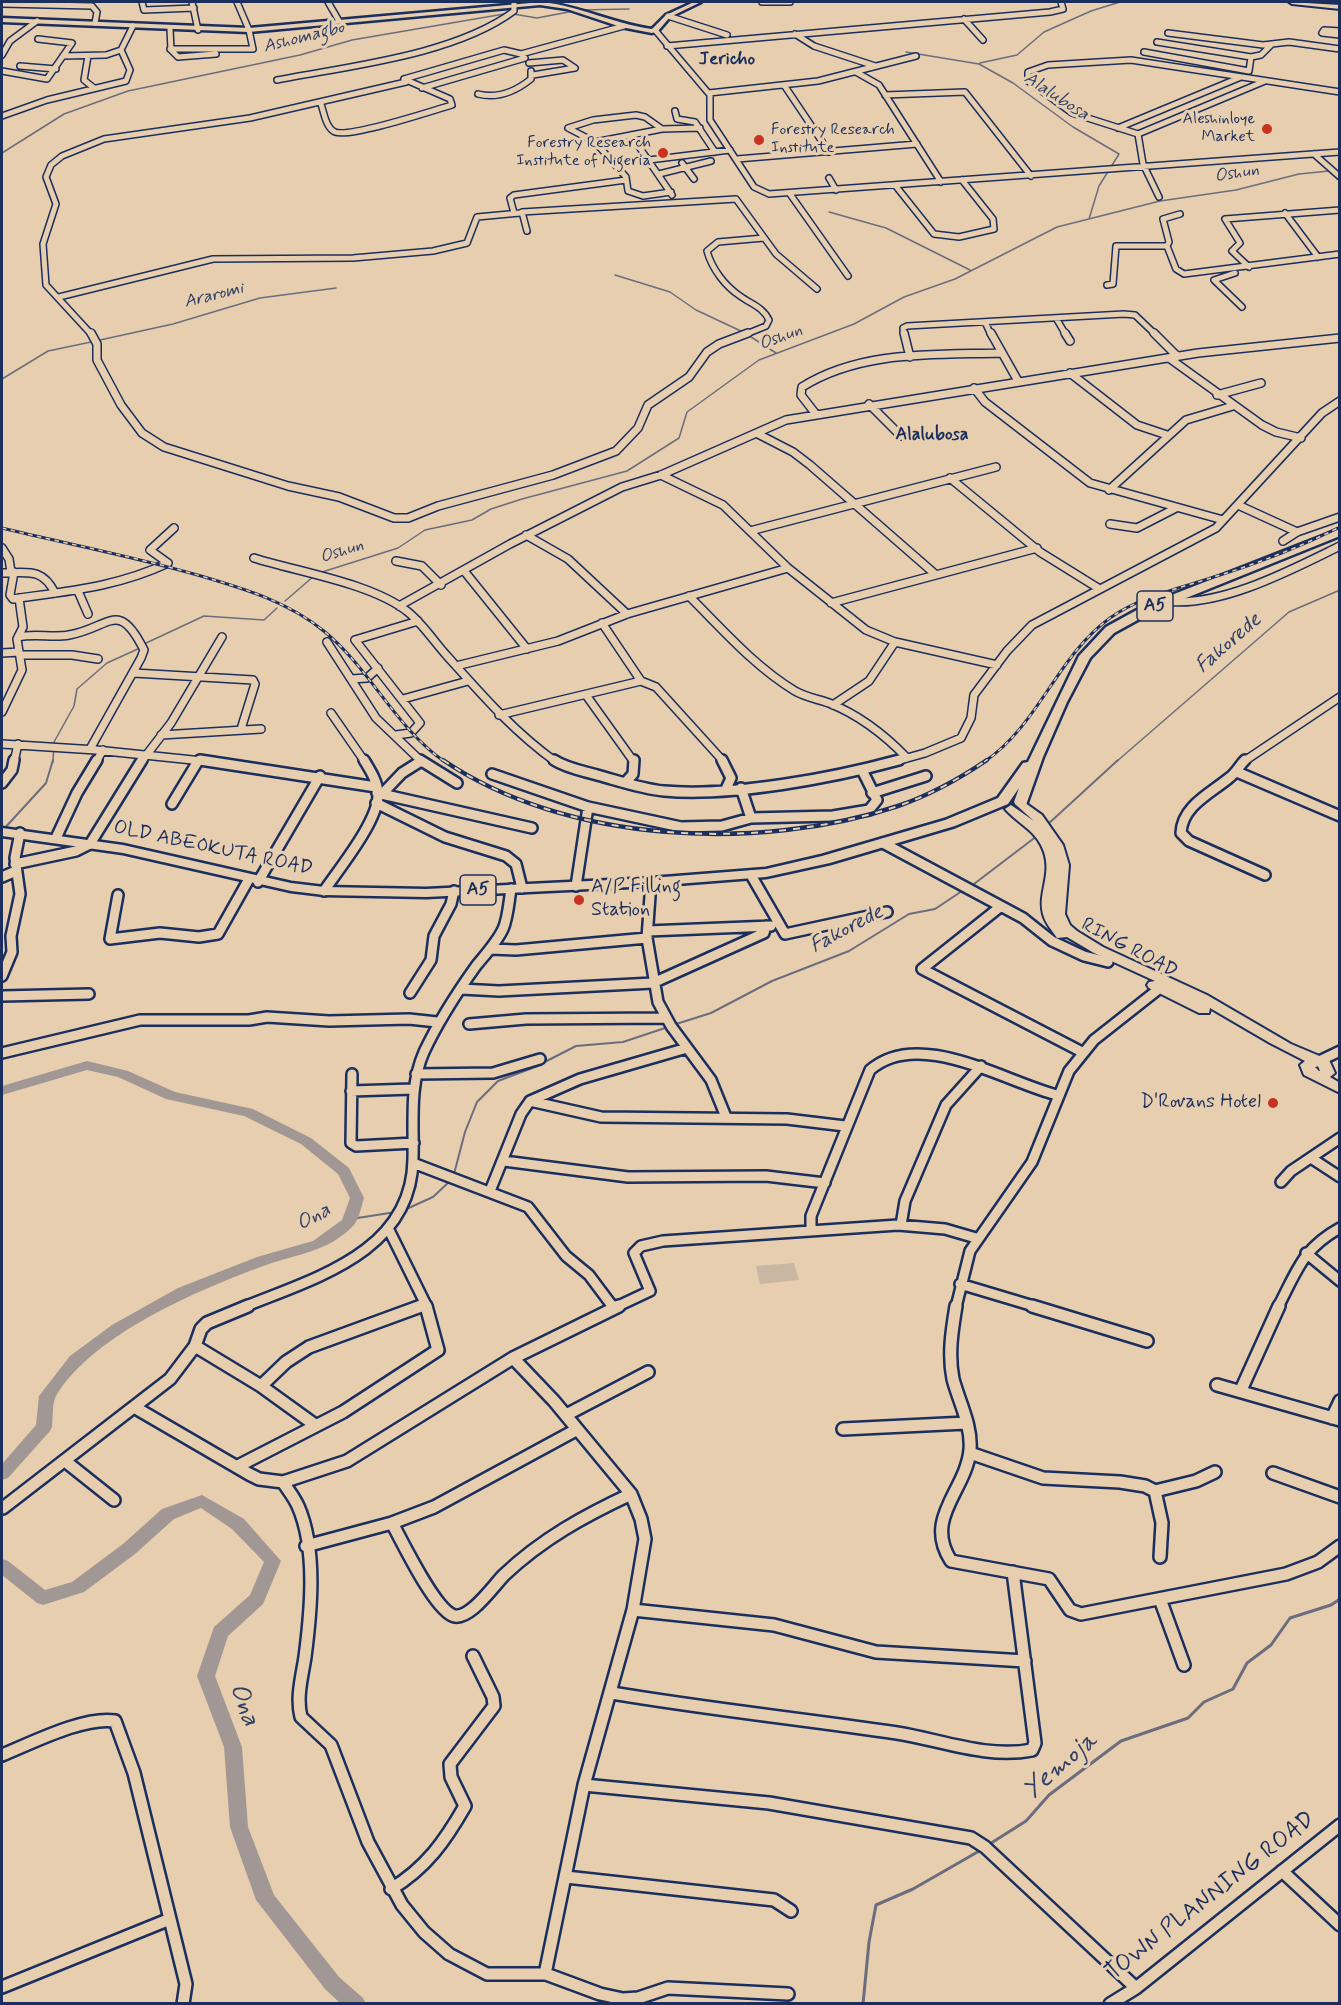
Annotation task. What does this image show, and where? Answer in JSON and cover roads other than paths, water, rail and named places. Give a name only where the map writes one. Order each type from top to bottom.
[{"type":"highway","name":"A5","points":[[1011,804],[1036,757],[1060,702],[1093,645],[1121,622],[1340,532]]},
{"type":"highway","name":"OLD ABEOKUTA ROAD","points":[[3,832],[90,844],[254,880],[324,891],[454,891],[651,882],[751,875],[791,869],[950,823],[966,821],[1011,804]]},
{"type":"main road","points":[[1292,2],[1340,6]]},
{"type":"main road","points":[[1316,2],[1340,6]]},
{"type":"main road","name":"RING ROAD","points":[[1011,804],[1047,844],[1053,864],[1047,900],[1048,916],[1052,924],[1071,943],[1272,1046],[1322,1069]]},
{"type":"main road","name":"RING ROAD","points":[[1011,804],[1045,827],[1062,855],[1063,874],[1057,905],[1060,920],[1073,933],[1108,954],[1222,1009],[1322,1069],[1340,1089]]},
{"type":"street","points":[[142,2],[144,10],[194,8]]},
{"type":"street","points":[[192,2],[198,30]]},
{"type":"street","points":[[170,29],[170,49],[253,49],[249,30],[237,2]]},
{"type":"street","points":[[328,2],[339,21]]},
{"type":"street","points":[[655,30],[668,16],[698,2]]},
{"type":"street","points":[[762,2],[790,2]]},
{"type":"street","points":[[668,46],[1058,11],[1065,8],[1061,2]]},
{"type":"street","points":[[276,80],[422,50],[500,23],[514,11],[514,3]]},
{"type":"street","points":[[2,4],[95,22],[170,29],[249,30],[514,3],[555,3],[624,26],[655,30],[709,93],[708,114],[759,190],[769,194],[1031,176],[1145,164],[1340,150]]},
{"type":"street","points":[[2,20],[35,12],[94,7],[97,12],[95,22]]},
{"type":"street","points":[[2,55],[10,41],[35,12]]},
{"type":"street","points":[[668,16],[720,30],[727,35]]},
{"type":"street","points":[[964,19],[983,40]]},
{"type":"street","points":[[63,56],[106,55],[121,50],[133,26]]},
{"type":"street","points":[[422,88],[624,26]]},
{"type":"street","points":[[1168,33],[1271,45],[1289,42],[1339,49]]},
{"type":"street","points":[[795,34],[816,50],[861,60],[876,66]]},
{"type":"street","points":[[1166,56],[1186,36]]},
{"type":"street","points":[[2,71],[45,79],[56,69],[72,43],[38,39]]},
{"type":"street","points":[[1157,42],[1251,57],[1261,55],[1271,45]]},
{"type":"street","points":[[2,116],[94,88],[126,81],[130,70],[121,50]]},
{"type":"street","points":[[406,82],[404,79],[406,77],[504,50],[525,58],[563,60],[575,68],[533,75],[524,85],[511,90],[488,96],[478,94]]},
{"type":"street","points":[[1144,52],[1249,71],[1251,57]]},
{"type":"street","points":[[88,56],[84,80],[94,88]]},
{"type":"street","points":[[709,93],[830,79],[916,56]]},
{"type":"street","points":[[525,58],[533,75]]},
{"type":"street","points":[[1265,81],[1138,134],[1062,108],[1028,81],[1026,76],[1028,72],[1048,65],[1131,60],[1340,92]]},
{"type":"street","points":[[20,66],[56,69]]},
{"type":"street","points":[[856,72],[873,80],[885,95],[941,182]]},
{"type":"street","points":[[424,73],[443,82]]},
{"type":"street","points":[[1118,128],[1241,77]]},
{"type":"street","points":[[321,104],[329,128],[337,133],[363,130],[452,105],[450,99],[406,82],[321,104],[242,120],[110,138],[77,148],[55,161],[46,172],[56,204],[45,237],[46,285],[90,331],[97,344],[97,360],[121,405],[137,429],[153,441],[248,475],[339,497],[386,516],[402,519],[583,465],[622,446],[643,421],[648,405],[690,377],[707,352],[719,344],[755,333],[769,323],[763,310],[738,295],[712,264],[707,251],[718,242],[764,238]]},
{"type":"street","points":[[784,85],[804,111],[829,152]]},
{"type":"street","points":[[885,95],[965,92],[1031,176]]},
{"type":"street","points":[[675,111],[677,119],[695,122],[715,152]]},
{"type":"street","points":[[662,129],[643,117],[630,115],[569,127],[587,140],[595,142],[662,129],[700,128]]},
{"type":"street","points":[[1138,134],[1145,164],[1159,196]]},
{"type":"street","points":[[631,135],[676,202]]},
{"type":"street","points":[[595,142],[626,177],[628,190],[635,195],[671,192]]},
{"type":"street","points":[[737,159],[917,144]]},
{"type":"street","points":[[649,160],[730,150]]},
{"type":"street","points":[[1145,164],[1314,154],[1340,150]]},
{"type":"street","points":[[1314,154],[1340,177]]},
{"type":"street","points":[[677,156],[694,179]]},
{"type":"street","points":[[659,174],[711,161]]},
{"type":"street","points":[[829,178],[836,190]]},
{"type":"street","points":[[527,231],[510,199],[512,196],[554,188],[626,180]]},
{"type":"street","points":[[895,185],[936,235],[959,237],[994,229],[993,219],[962,180]]},
{"type":"street","points":[[790,194],[848,276]]},
{"type":"street","points":[[59,297],[213,259],[331,259],[413,253],[458,246],[467,243],[475,218],[676,202],[736,200],[753,219],[776,254],[818,289]]},
{"type":"street","points":[[1249,267],[1232,251],[1240,243],[1225,219],[1340,210]]},
{"type":"street","points":[[1285,213],[1318,257]]},
{"type":"street","points":[[1180,214],[1163,218],[1169,242],[1167,246],[1176,269],[1180,273],[1233,269],[1340,254]]},
{"type":"street","points":[[1107,285],[1113,284],[1116,246],[1167,246]]},
{"type":"street","points":[[1233,269],[1235,273],[1214,280],[1242,307]]},
{"type":"street","points":[[910,357],[905,343],[904,327],[1135,315],[1173,357],[1217,395],[1269,429],[1301,438]]},
{"type":"street","points":[[1056,318],[1070,341]]},
{"type":"street","points":[[985,322],[1018,381]]},
{"type":"street","points":[[399,606],[465,572],[526,536],[622,487],[661,475],[786,420],[869,404],[1173,357],[1340,338]]},
{"type":"street","points":[[815,413],[800,391],[809,381],[874,359],[1001,353]]},
{"type":"street","points":[[1070,373],[1137,425],[1167,435]]},
{"type":"street","points":[[1217,395],[1261,384]]},
{"type":"street","points":[[974,388],[985,402],[1080,477],[1109,490],[1223,520]]},
{"type":"street","points":[[254,558],[297,571],[316,573],[320,578],[367,590],[399,606],[418,621],[499,715],[534,746],[560,764],[625,783],[675,791],[741,788],[862,770],[944,747],[965,734],[971,718],[974,694],[1032,625],[1098,588],[1206,535],[1238,505],[1325,410],[1340,401]]},
{"type":"street","points":[[869,404],[902,436]]},
{"type":"street","points":[[1109,490],[1167,435],[1191,417],[1233,406]]},
{"type":"street","points":[[758,434],[799,456],[935,574]]},
{"type":"street","points":[[750,531],[996,467]]},
{"type":"street","points":[[661,475],[716,501],[788,568],[866,630],[895,642],[997,665]]},
{"type":"street","points":[[950,478],[1037,548],[1074,575],[1098,588]]},
{"type":"street","points":[[1238,505],[1297,532]]},
{"type":"street","points":[[1110,524],[1137,528],[1176,508]]},
{"type":"street","points":[[1283,541],[1297,532],[1340,517]]},
{"type":"street","points":[[2,548],[5,560],[12,572],[10,596],[19,598],[78,591],[127,580],[165,566],[168,562],[152,554],[150,550],[174,528]]},
{"type":"street","points":[[526,536],[554,548],[567,557],[627,614]]},
{"type":"street","points":[[1166,602],[1178,603],[1230,593],[1340,546]]},
{"type":"street","points":[[831,603],[1037,548]]},
{"type":"street","points":[[396,561],[421,564],[429,569],[441,585]]},
{"type":"street","points":[[456,666],[558,641],[627,614],[788,568]]},
{"type":"street","points":[[465,572],[527,649]]},
{"type":"street","points":[[2,573],[41,575],[55,593]]},
{"type":"street","points":[[78,591],[88,614]]},
{"type":"street","points":[[689,596],[752,656],[787,685],[813,700],[833,705],[876,728],[908,758]]},
{"type":"street","points":[[2,712],[22,670],[18,637],[23,627],[19,598]]},
{"type":"street","points":[[18,637],[69,635],[85,632],[101,622],[119,619],[130,625],[143,646],[134,673],[90,749]]},
{"type":"street","points":[[396,735],[411,733],[420,723],[354,640],[418,621]]},
{"type":"street","points":[[602,623],[641,681],[656,687],[724,762],[732,778],[726,789]]},
{"type":"street","points":[[2,877],[15,867],[76,851],[90,844],[222,637]]},
{"type":"street","points":[[327,642],[370,711],[421,761],[457,783]]},
{"type":"street","points":[[833,705],[869,681],[895,642]]},
{"type":"street","points":[[2,653],[72,655],[98,659]]},
{"type":"street","points":[[351,679],[367,678],[378,668]]},
{"type":"street","points":[[134,673],[254,681],[241,729]]},
{"type":"street","points":[[403,699],[468,681]]},
{"type":"street","points":[[499,715],[641,681]]},
{"type":"street","points":[[586,695],[634,760],[633,774],[625,783]]},
{"type":"street","points":[[1265,875],[1189,841],[1181,833],[1181,825],[1195,806],[1237,771],[1243,761],[1340,697]]},
{"type":"street","points":[[331,713],[360,754],[379,791]]},
{"type":"street","points":[[161,735],[261,729]]},
{"type":"street","points":[[2,744],[146,754],[320,776],[532,828]]},
{"type":"street","points":[[2,783],[12,770],[18,744]]},
{"type":"street","points":[[56,838],[77,793],[103,750]]},
{"type":"street","points":[[172,804],[198,761]]},
{"type":"street","points":[[324,891],[360,835],[376,803],[379,791],[421,761]]},
{"type":"street","points":[[492,774],[588,807],[681,827],[722,826],[751,818],[833,816],[869,810],[876,800],[862,770]]},
{"type":"street","points":[[1237,771],[1340,816]]},
{"type":"street","points":[[118,895],[110,939],[166,933],[197,938],[218,934],[221,925],[254,880],[320,776]]},
{"type":"street","points":[[872,793],[926,776]]},
{"type":"street","points":[[741,788],[751,818]]},
{"type":"street","points":[[3,1508],[170,1379],[195,1346],[201,1329],[207,1323],[342,1267],[389,1230],[402,1211],[413,1163],[413,1089],[416,1074],[437,1022],[491,949],[504,923],[516,888],[516,864],[506,856],[445,837],[376,803]]},
{"type":"street","points":[[576,886],[581,842],[586,833],[588,807]]},
{"type":"street","points":[[2,976],[12,952],[11,936],[21,894],[15,867],[20,833]]},
{"type":"street","points":[[883,843],[1023,918],[1052,940],[1084,957],[1108,962]]},
{"type":"street","points":[[751,875],[783,933],[789,934],[887,912]]},
{"type":"street","points":[[651,882],[648,934],[653,983],[666,1018],[711,1080],[726,1117]]},
{"type":"street","points":[[410,993],[431,960],[434,936],[451,904],[454,891]]},
{"type":"street","points":[[1000,907],[922,969],[1082,1052]]},
{"type":"street","points":[[491,949],[516,950],[648,934],[778,925]]},
{"type":"street","points":[[460,989],[499,991],[653,983],[764,933],[766,926]]},
{"type":"street","points":[[1160,988],[1082,1052],[1065,1076],[1046,1132],[1026,1172],[1014,1193],[976,1238],[968,1252],[960,1284],[951,1359],[952,1379],[966,1423],[970,1453],[944,1515],[942,1546],[945,1555],[958,1563],[1049,1579],[1074,1613],[1081,1614],[1287,1574],[1318,1562],[1340,1546]]},
{"type":"street","points":[[2,996],[89,994]]},
{"type":"street","points":[[2,1053],[140,1020],[249,1020],[267,1017],[328,1021],[409,1018],[437,1022]]},
{"type":"street","points":[[469,1024],[495,1024],[526,1019],[666,1018]]},
{"type":"street","points":[[490,1191],[521,1114],[530,1101],[580,1079],[687,1048]]},
{"type":"street","points":[[1322,1069],[1340,1051]]},
{"type":"street","points":[[811,1229],[811,1216],[845,1126],[870,1070],[884,1061],[928,1054],[981,1066],[1032,1090],[1057,1095]]},
{"type":"street","points":[[416,1074],[493,1073],[540,1059]]},
{"type":"street","points":[[901,1225],[905,1201],[946,1105],[981,1066]]},
{"type":"street","points":[[352,1074],[353,1145],[414,1143]]},
{"type":"street","points":[[351,1091],[413,1089]]},
{"type":"street","points":[[530,1101],[609,1118],[798,1119],[845,1126]]},
{"type":"street","points":[[1281,1182],[1291,1171],[1340,1138]]},
{"type":"street","points":[[1311,1158],[1340,1177]]},
{"type":"street","points":[[504,1161],[617,1175],[667,1178],[781,1176],[825,1183]]},
{"type":"street","points":[[413,1163],[528,1207],[566,1256],[589,1275],[613,1308]]},
{"type":"street","points":[[134,1407],[259,1479],[283,1482],[347,1461],[462,1392],[513,1358],[650,1291],[634,1258],[634,1254],[641,1246],[663,1241],[811,1229],[901,1225],[939,1227],[976,1238]]},
{"type":"street","points":[[1241,1390],[1264,1335],[1306,1253],[1322,1238],[1340,1228]]},
{"type":"street","points":[[238,1466],[343,1412],[438,1350],[424,1305],[389,1230]]},
{"type":"street","points":[[1306,1253],[1340,1281]]},
{"type":"street","points":[[960,1284],[1147,1341]]},
{"type":"street","points":[[261,1386],[286,1362],[309,1347],[424,1305]]},
{"type":"street","points":[[195,1346],[261,1386],[315,1425]]},
{"type":"street","points":[[513,1358],[566,1415],[576,1430],[631,1494],[641,1519],[645,1539],[633,1610],[612,1693],[584,1785],[545,1974]]},
{"type":"street","points":[[566,1415],[648,1372]]},
{"type":"street","points":[[1217,1385],[1336,1419],[1340,1401]]},
{"type":"street","points":[[843,1429],[966,1423]]},
{"type":"street","points":[[306,1546],[392,1523],[434,1507],[576,1430]]},
{"type":"street","points":[[970,1453],[1039,1478],[1121,1482],[1149,1487],[1155,1491],[1176,1487],[1215,1472]]},
{"type":"street","points":[[65,1461],[114,1500]]},
{"type":"street","points":[[1273,1473],[1340,1497]]},
{"type":"street","points":[[283,1482],[297,1505],[306,1546],[310,1606],[302,1670],[300,1715],[331,1744],[384,1877],[429,1936],[479,1971],[493,1975],[545,1974],[583,1988],[628,1999],[669,1989],[788,1994]]},
{"type":"street","points":[[1155,1491],[1161,1523],[1160,1557]]},
{"type":"street","points":[[392,1523],[433,1593],[452,1615],[457,1617],[485,1598],[502,1577],[561,1529],[631,1494]]},
{"type":"street","points":[[612,1693],[905,1734],[1019,1753],[1032,1750],[1035,1743],[1013,1572]]},
{"type":"street","points":[[1160,1599],[1184,1665]]},
{"type":"street","points":[[633,1610],[774,1626],[876,1652],[1025,1661]]},
{"type":"street","points":[[391,1889],[423,1868],[438,1854],[465,1806],[465,1799],[451,1781],[450,1764],[494,1706],[493,1697],[473,1656]]},
{"type":"street","points":[[2,1755],[73,1728],[114,1719],[134,1773],[186,1984],[183,2004]]},
{"type":"street","points":[[584,1785],[769,1803],[971,1838],[985,1847],[1136,1988]]},
{"type":"street","name":"TOWN PLANNING ROAD","points":[[1110,2004],[1136,1988],[1340,1825]]},
{"type":"street","points":[[1282,1871],[1340,1925]]},
{"type":"street","points":[[566,1877],[774,1900],[791,1911]]},
{"type":"street","points":[[2,1988],[170,1919]]},
{"type":"waterway","points":[[980,63],[1017,55],[1044,32],[1091,11],[1120,2]]},
{"type":"waterway","name":"Ashomagbo","points":[[513,14],[537,18],[579,10],[629,9]]},
{"type":"waterway","name":"Ashomagbo","points":[[2,153],[64,114],[128,91],[300,55],[352,40],[504,14]]},
{"type":"waterway","name":"Alalubosa","points":[[906,52],[979,64],[1013,83],[1073,127],[1119,154],[1099,186],[1089,219]]},
{"type":"waterway","name":"Oshun","points":[[1089,219],[1160,201],[1236,190],[1299,174],[1329,171]]},
{"type":"waterway","points":[[829,212],[886,228],[970,270]]},
{"type":"waterway","name":"Oshun","points":[[319,573],[398,548],[425,530],[472,520],[491,509],[522,499],[627,471],[679,438],[687,412],[759,360],[854,324],[904,297],[955,279],[1057,227],[1089,219]]},
{"type":"waterway","points":[[615,275],[670,292],[696,310],[743,332]]},
{"type":"waterway","name":"Araromi","points":[[100,340],[173,324],[260,298],[336,288]]},
{"type":"waterway","points":[[748,335],[776,353]]},
{"type":"waterway","name":"Araromi","points":[[2,379],[48,351],[91,342]]},
{"type":"waterway","name":"Oshun","points":[[285,601],[314,576]]},
{"type":"waterway","name":"Fakorede","points":[[1116,762],[1289,612],[1340,590]]},
{"type":"waterway","name":"Oshun","points":[[144,644],[204,616],[264,620],[277,608]]},
{"type":"waterway","name":"Oshun","points":[[53,762],[54,742],[74,706],[77,689],[107,663],[140,648]]},
{"type":"waterway","name":"Oshun","points":[[2,831],[46,783],[53,760]]},
{"type":"waterway","name":"Fakorede","points":[[1047,825],[1118,760]]},
{"type":"waterway","name":"Fakorede","points":[[970,887],[1037,836]]},
{"type":"waterway","name":"Fakorede","points":[[673,1025],[711,1013],[772,981],[849,951],[909,914],[935,909],[965,889]]},
{"type":"waterway","name":"Fakorede","points":[[454,1174],[465,1132],[477,1102],[498,1081],[535,1067],[576,1046],[623,1042],[668,1027]]},
{"type":"waterway","name":"Ona","points":[[2,1091],[87,1065],[123,1074],[171,1096],[248,1112],[306,1141],[344,1171],[357,1198],[348,1223],[318,1245],[262,1261],[183,1292],[117,1329],[76,1360],[47,1396],[44,1427],[2,1474]]},
{"type":"waterway","name":"Fakorede","points":[[402,1211],[433,1197],[450,1181]]},
{"type":"waterway","name":"Fakorede","points":[[351,1219],[396,1212]]},
{"type":"waterway","name":"Ona","points":[[2,1566],[43,1598],[78,1587],[129,1549],[168,1514],[202,1501],[238,1524],[273,1561],[257,1599],[220,1632],[206,1676],[233,1747],[239,1827],[266,1900],[332,1983],[356,2004]]},
{"type":"waterway","name":"Yemoja","points":[[988,1845],[1026,1821],[1049,1795],[1121,1741],[1188,1718],[1204,1702],[1233,1689],[1247,1663],[1271,1645],[1290,1618],[1331,1605],[1340,1599]]},
{"type":"waterway","name":"Yemoja","points":[[863,2004],[869,1942],[876,1905],[913,1889],[981,1850]]},
{"type":"railway","points":[[984,762],[1003,747],[1019,729],[1076,651],[1092,634],[1122,610],[1148,598],[1264,560],[1340,527]]},
{"type":"railway","points":[[2,528],[201,576],[250,592],[297,612],[341,647],[397,716],[427,748],[445,762]]},
{"type":"railway","points":[[443,760],[492,788],[547,809],[605,824],[665,832],[726,834],[786,830],[844,821],[898,806],[944,786],[984,762]]},
{"type":"place","name":"Aleshinloye Market","points":[[1267,129]]},
{"type":"place","name":"Forestry Research Institute","points":[[759,140]]},
{"type":"place","name":"Forestry Research Institute of Nigeria","points":[[663,153]]},
{"type":"place","name":"A/P Filling Station","points":[[579,900]]},
{"type":"place","name":"D'Rovans Hotel","points":[[1273,1103]]},
{"type":"district","name":"Jericho","points":[[727,60]]},
{"type":"district","name":"Alalubosa","points":[[932,435]]}]
